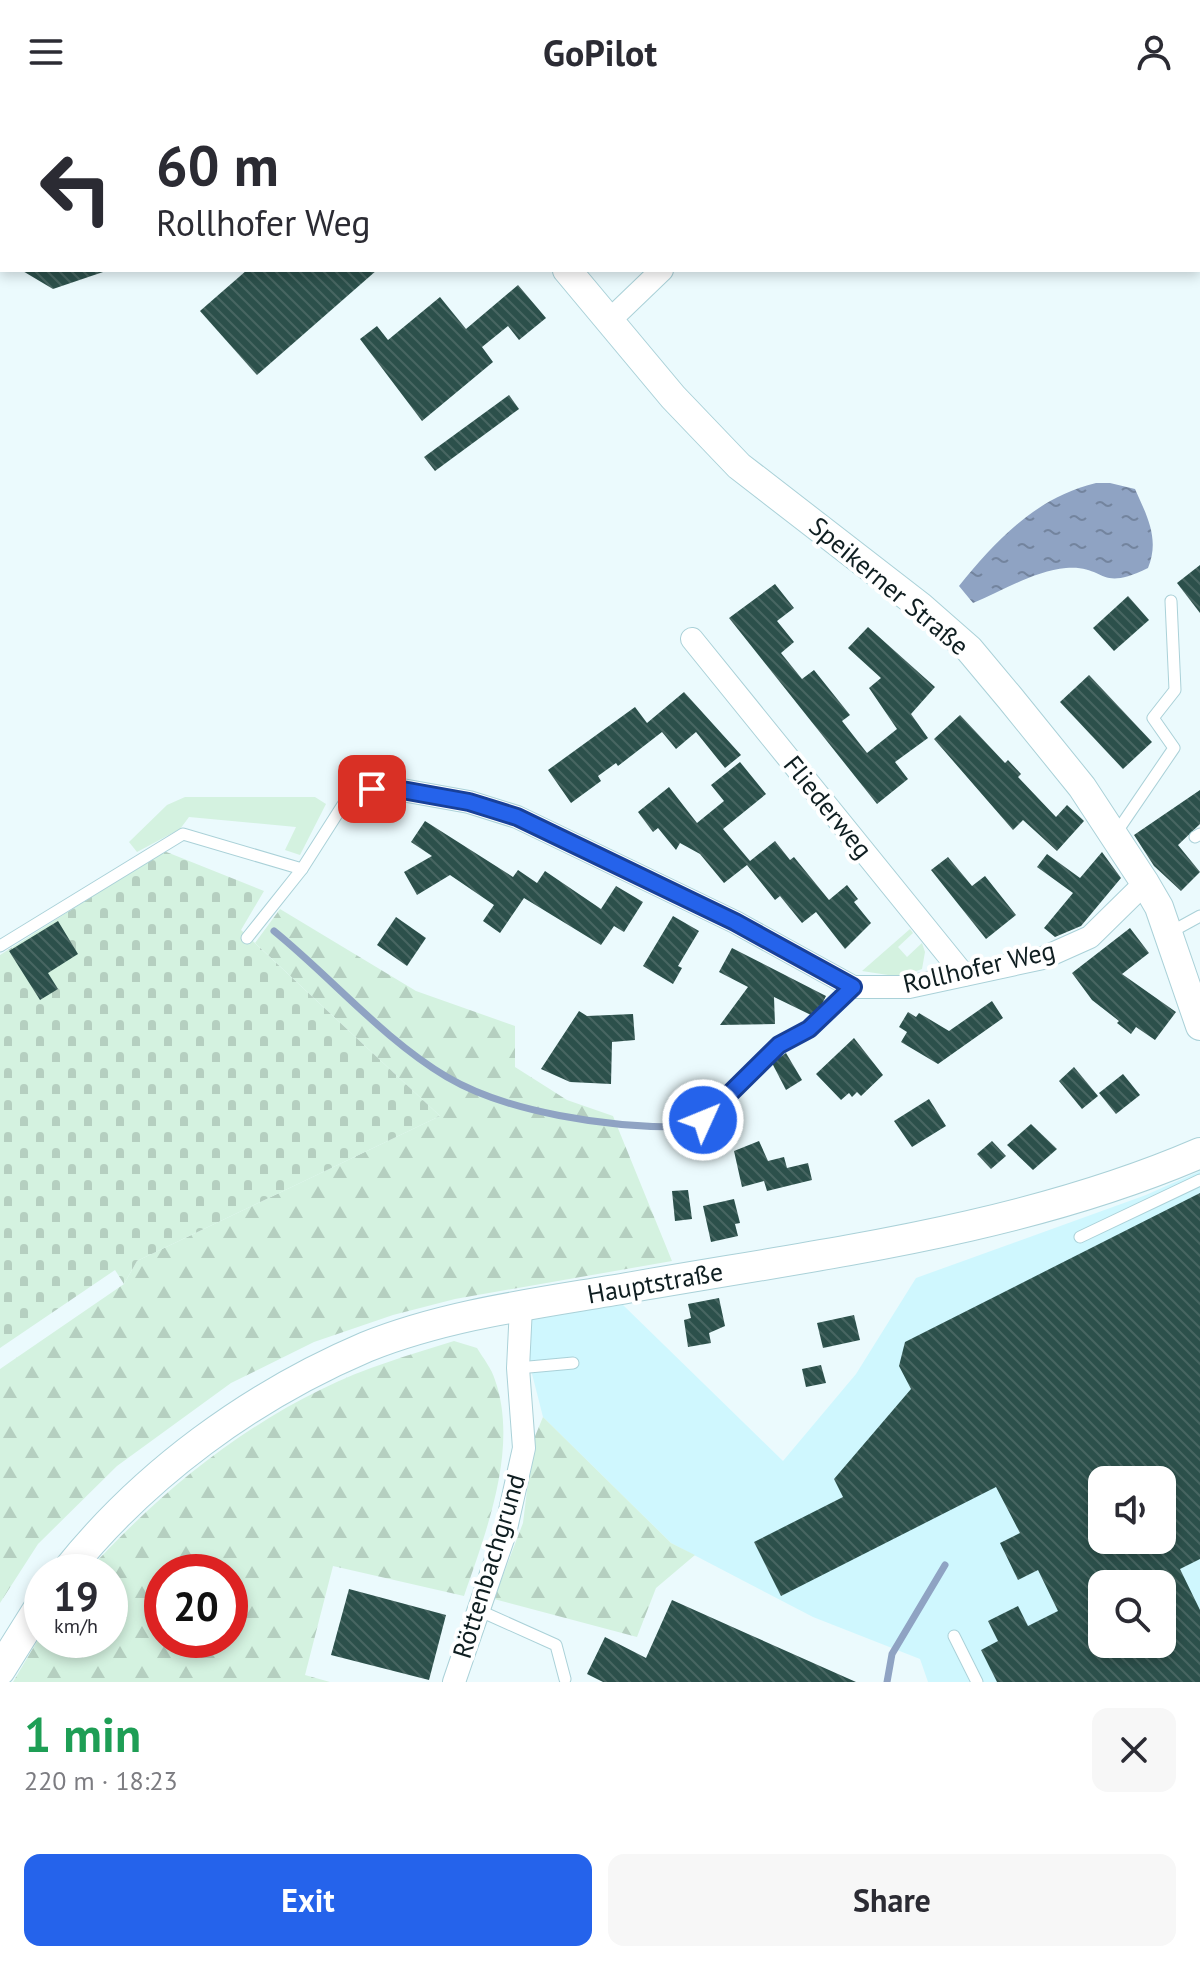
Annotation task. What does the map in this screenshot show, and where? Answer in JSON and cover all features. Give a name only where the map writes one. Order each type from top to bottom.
[{"type":"main road","name":"Hauptstraße","points":[[80,1554],[144,1490],[235,1418],[325,1367],[410,1332],[521,1307],[975,1226],[1106,1188],[1200,1153]]},
{"type":"main road","points":[[0,1670],[24,1632]]},
{"type":"street","name":"Speikerner Straße","points":[[569,272],[673,397],[739,466],[920,606],[969,649],[1071,772],[1116,833],[1145,883],[1168,934],[1200,1026]]},
{"type":"street","points":[[611,319],[660,272]]},
{"type":"street","name":"Fliederweg","points":[[692,639],[964,975]]},
{"type":"street","name":"Rollhofer Weg","points":[[353,789],[391,788],[469,802],[517,817],[735,922],[853,987],[909,987],[1043,958],[1090,937],[1145,883]]},
{"type":"street","name":"Röttenbachgrund","points":[[454,1682],[505,1533],[524,1448],[518,1368],[521,1307]]},
{"type":"lane","points":[[1116,833],[1174,748],[1153,718],[1175,690],[1171,601]]},
{"type":"lane","points":[[247,938],[302,869],[353,789]]},
{"type":"lane","points":[[0,946],[183,834],[302,869]]},
{"type":"lane","points":[[1168,934],[1200,916]]},
{"type":"lane","points":[[703,1120],[779,1045],[809,1029],[853,987]]},
{"type":"lane","points":[[1080,1237],[1200,1180]]},
{"type":"lane","points":[[518,1368],[573,1363]]},
{"type":"lane","points":[[478,1610],[556,1645],[565,1679]]},
{"type":"lane","points":[[954,1636],[977,1682]]},
{"type":"shaded area","points":[[1200,1171],[1200,1682],[928,1682],[920,1659],[813,1617],[671,1543],[543,1417],[529,1362],[531,1319],[623,1305],[783,1461],[856,1374],[916,1278],[1146,1195]]},
{"type":"green space","points":[[185,797],[315,797],[326,804],[300,855],[285,850],[296,827],[189,817],[180,829],[137,852],[129,842],[167,805]]},
{"type":"green space","points":[[164,851],[264,891],[241,930],[440,1116],[137,1261],[124,1284],[115,1270],[0,1348],[0,955]]},
{"type":"green space","points":[[280,909],[416,991],[515,1026],[515,1067],[567,1100],[613,1116],[672,1261],[455,1299],[393,1315],[314,1342],[231,1383],[117,1466],[32,1554],[24,1554],[24,1566],[0,1603],[0,1369],[124,1284],[137,1261],[440,1116],[255,943]]},
{"type":"green space","points":[[910,929],[913,933],[898,947],[907,957],[922,943],[925,952],[922,969],[901,977],[862,971]]},
{"type":"green space","points":[[454,1341],[477,1348],[494,1376],[501,1406],[502,1461],[490,1517],[464,1596],[333,1566],[305,1675],[330,1682],[13,1682],[27,1658],[128,1658],[128,1554],[104,1554],[167,1493],[257,1425],[322,1389],[370,1368]]},
{"type":"green space","points":[[543,1417],[671,1543],[695,1555],[656,1588],[637,1637],[494,1599],[523,1523],[533,1441]]},
{"type":"water","points":[[1096,483],[1135,489],[1148,518],[1152,537],[1148,568],[1119,578],[1079,568],[1054,570],[1030,577],[973,603],[959,586],[1003,537],[1036,510]]},
{"type":"building","points":[[24,272],[103,272],[53,289]]},
{"type":"building","points":[[245,272],[375,272],[257,375],[200,311]]},
{"type":"building","points":[[518,285],[546,318],[519,340],[508,326],[482,347],[493,362],[422,421],[360,339],[377,326],[388,340],[440,297],[466,329]]},
{"type":"building","points":[[509,395],[519,409],[435,471],[424,457]]},
{"type":"building","points":[[1200,565],[1200,613],[1177,583]]},
{"type":"building","points":[[775,584],[794,608],[777,621],[794,642],[781,653],[802,679],[814,670],[850,715],[842,721],[867,753],[897,729],[869,688],[881,678],[848,648],[868,627],[935,687],[911,714],[928,738],[895,762],[908,779],[877,804],[729,618]]},
{"type":"building","points":[[1128,596],[1149,620],[1114,651],[1093,628]]},
{"type":"building","points":[[1089,675],[1152,742],[1123,769],[1060,702]]},
{"type":"building","points":[[684,692],[741,755],[725,768],[696,732],[676,749],[662,732],[618,766],[616,763],[598,776],[601,781],[571,803],[548,770],[635,707],[647,723]]},
{"type":"building","points":[[960,715],[1005,763],[1008,760],[1021,774],[1018,777],[1056,817],[1067,805],[1084,821],[1057,851],[1023,820],[1013,830],[934,739]]},
{"type":"building","points":[[740,762],[766,794],[723,829],[750,861],[775,841],[790,860],[794,857],[829,900],[847,885],[858,899],[854,902],[871,923],[845,949],[816,912],[802,923],[780,896],[775,900],[747,865],[724,883],[700,854],[680,843],[676,850],[658,828],[653,832],[638,812],[669,787],[697,823],[724,801],[711,785]]},
{"type":"building","points":[[1200,790],[1200,824],[1178,845],[1200,872],[1181,891],[1154,866],[1134,835]]},
{"type":"building","points":[[425,821],[513,877],[518,870],[537,883],[545,871],[601,909],[616,886],[643,902],[624,932],[614,926],[601,945],[524,898],[500,933],[483,921],[494,905],[450,875],[417,895],[404,872],[432,856],[411,842]]},
{"type":"building","points":[[1102,852],[1121,878],[1081,926],[1055,937],[1044,928],[1073,893],[1037,867],[1047,854],[1080,878]]},
{"type":"building","points":[[948,857],[972,886],[985,876],[1016,915],[986,939],[931,870]]},
{"type":"building","points":[[673,916],[699,931],[678,966],[682,968],[673,984],[643,966]]},
{"type":"building","points":[[396,917],[426,938],[407,966],[377,945]]},
{"type":"building","points":[[58,921],[78,954],[48,973],[58,989],[40,1000],[9,951]]},
{"type":"building","points":[[1130,928],[1149,953],[1122,974],[1176,1012],[1155,1040],[1136,1027],[1131,1034],[1117,1023],[1119,1021],[1092,1000],[1072,973]]},
{"type":"building","points":[[732,948],[826,996],[821,1006],[811,1015],[774,997],[775,1024],[720,1025],[748,987],[719,972]]},
{"type":"building","points":[[992,1001],[1003,1018],[938,1064],[901,1042],[907,1032],[899,1027],[908,1012],[916,1017],[919,1013],[949,1031]]},
{"type":"building","points":[[579,1011],[587,1016],[633,1014],[635,1040],[612,1042],[611,1084],[570,1082],[541,1069]]},
{"type":"building","points":[[854,1038],[883,1075],[861,1096],[857,1092],[852,1097],[849,1093],[841,1100],[816,1074]]},
{"type":"building","points":[[786,1053],[802,1080],[786,1090],[772,1063]]},
{"type":"building","points":[[1074,1067],[1098,1096],[1082,1109],[1059,1081]]},
{"type":"building","points":[[1123,1074],[1140,1095],[1116,1114],[1099,1093]]},
{"type":"building","points":[[929,1099],[946,1126],[912,1147],[894,1121]]},
{"type":"building","points":[[1031,1124],[1057,1149],[1033,1170],[1007,1145]]},
{"type":"building","points":[[759,1141],[768,1161],[784,1157],[787,1168],[808,1163],[812,1180],[767,1191],[764,1181],[742,1187],[734,1151]]},
{"type":"building","points":[[992,1141],[1006,1156],[991,1169],[977,1154]]},
{"type":"building","points":[[688,1190],[692,1219],[675,1221],[672,1191]]},
{"type":"building","points":[[1200,1193],[1200,1559],[1180,1569],[1200,1610],[1200,1682],[997,1682],[981,1650],[998,1641],[988,1621],[1018,1606],[1028,1626],[1058,1611],[1038,1570],[1018,1580],[1000,1543],[1020,1533],[996,1487],[781,1596],[754,1542],[843,1497],[834,1479],[911,1389],[899,1366],[905,1342]]},
{"type":"building","points":[[734,1199],[740,1223],[735,1224],[738,1236],[711,1242],[703,1206]]},
{"type":"building","points":[[719,1298],[725,1326],[709,1333],[711,1343],[688,1347],[684,1320],[691,1318],[688,1304]]},
{"type":"building","points":[[854,1315],[860,1340],[823,1348],[817,1323]]},
{"type":"building","points":[[821,1365],[826,1383],[806,1387],[802,1369]]},
{"type":"building","points":[[349,1589],[446,1615],[429,1680],[331,1655]]},
{"type":"building","points":[[672,1600],[856,1682],[603,1682],[587,1674],[605,1637],[646,1658]]},
{"type":"waterway","points":[[274,931],[401,1045],[447,1077],[499,1100],[559,1116],[678,1127]]},
{"type":"waterway","points":[[887,1682],[892,1654],[945,1565]]},
{"type":"route","points":[[372,789],[391,788],[469,802],[517,817],[735,922],[853,987],[809,1029],[779,1045],[703,1120]]}]
